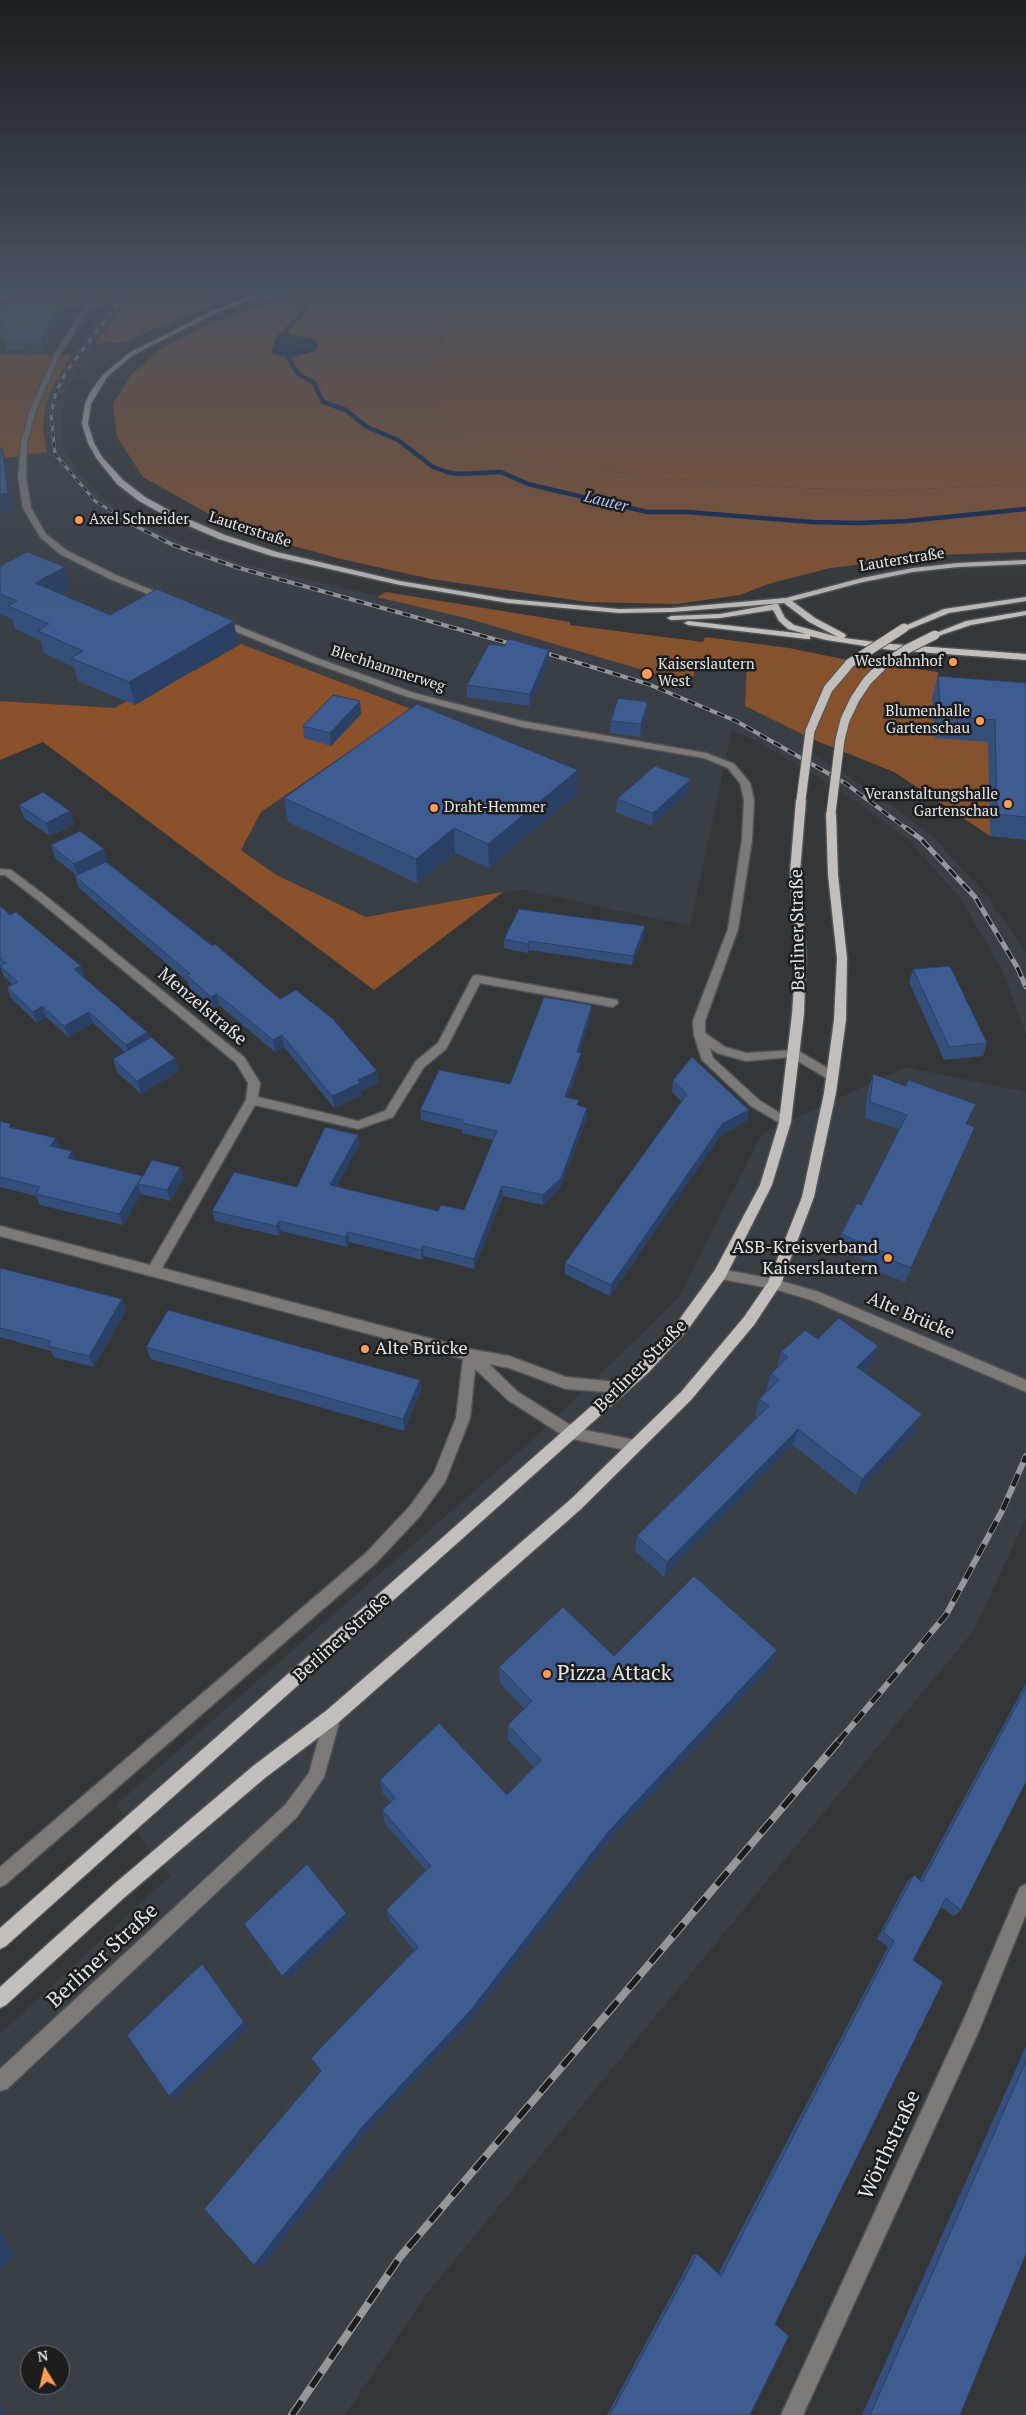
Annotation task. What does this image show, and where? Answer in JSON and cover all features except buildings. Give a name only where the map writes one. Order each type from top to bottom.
[{"type":"main road","name":"Lauterstraße","points":[[89,403],[86,428],[94,450],[113,475],[142,499],[184,522],[222,537],[324,567],[440,590],[666,618],[720,616],[775,606],[786,600]]},
{"type":"main road","name":"Lauterstraße","points":[[595,610],[672,610],[786,600],[862,580],[913,570],[958,565],[1026,562]]},
{"type":"main road","name":"Berliner Straße","points":[[0,1940],[572,1434],[644,1368],[684,1324],[720,1274],[766,1185],[785,1122],[798,1014],[801,955],[796,872],[801,800],[810,731],[816,713],[828,689],[855,659],[904,628],[947,611],[1026,599]]},
{"type":"main road","points":[[786,600],[812,620],[849,640]]},
{"type":"main road","points":[[775,606],[782,619],[791,627],[826,638]]},
{"type":"main road","name":"Berliner Straße","points":[[0,1999],[259,1772],[333,1716],[576,1504],[704,1376],[749,1321],[774,1284],[808,1197],[832,1076],[840,1020],[842,958],[833,875],[831,813],[840,740],[845,720],[855,699],[867,681],[882,666],[907,649],[935,635],[968,623],[1026,613]]},
{"type":"main road","points":[[666,618],[717,628],[849,640],[891,647],[1026,657]]},
{"type":"street","points":[[36,403],[24,443],[22,468],[27,508],[43,535],[63,552],[113,577],[177,604]]},
{"type":"street","name":"Blechhammerweg","points":[[213,619],[314,660],[411,694],[522,724],[706,756],[731,766],[745,784],[749,800],[746,850],[741,888],[732,928],[699,1021],[700,1035],[708,1060],[755,1103],[785,1122]]},
{"type":"street","name":"Menzelstraße","points":[[0,872],[7,872],[44,899],[240,1060],[254,1083],[252,1100]]},
{"type":"street","points":[[154,1270],[252,1100],[358,1125],[389,1114],[420,1064],[442,1046],[477,979],[613,1004]]},
{"type":"street","points":[[700,1035],[721,1050],[746,1057],[764,1057],[793,1053],[832,1076]]},
{"type":"street","points":[[0,1231],[154,1270],[470,1355],[509,1362],[566,1383],[622,1387]]},
{"type":"street","name":"Alte Brücke","points":[[720,1274],[774,1284],[830,1302],[1026,1386]]},
{"type":"street","points":[[470,1355],[513,1396],[572,1434],[635,1446]]},
{"type":"street","points":[[0,1878],[371,1558],[415,1511],[440,1477],[462,1418],[470,1355]]},
{"type":"street","name":"Berliner Straße","points":[[0,2082],[291,1811],[316,1776],[333,1716]]},
{"type":"street","name":"Wörthstraße","points":[[792,2415],[971,2026],[1026,1893]]},
{"type":"shaded area","points":[[0,403],[47,403],[43,431],[47,452],[0,459]]},
{"type":"shaded area","points":[[47,403],[64,403],[61,430],[64,450],[78,472],[103,499],[140,523],[181,542],[244,564],[466,618],[691,683],[698,661],[748,664],[746,706],[812,739],[801,745],[890,804],[933,837],[986,895],[1026,953],[1026,1034],[1001,968],[961,899],[909,840],[839,790],[757,741],[732,730],[690,926],[523,890],[366,917],[276,875],[241,850],[261,812],[410,709],[241,644],[194,671],[182,667],[115,708],[0,701],[0,459],[46,452],[43,431]]},
{"type":"shaded area","points":[[442,403],[1026,403],[1026,484],[881,491],[776,487],[664,478],[585,468],[509,454],[466,438],[443,417]]},
{"type":"shaded area","points":[[490,403],[585,468],[664,478],[776,487],[881,491],[1026,484],[1026,552],[936,555],[830,568],[768,584],[740,595],[676,604],[587,602],[431,579],[341,559],[239,531],[143,477],[117,437],[113,404]]},
{"type":"shaded area","points":[[386,592],[570,622],[570,625],[703,642],[705,637],[789,648],[848,660],[938,672],[939,691],[1026,698],[990,836],[894,772],[812,739],[745,706],[747,664],[698,661],[691,684],[466,618],[377,597]]},
{"type":"shaded area","points":[[241,644],[411,709],[261,812],[241,850],[276,875],[366,917],[503,892],[374,990],[43,742],[0,760],[0,701],[115,708],[183,667],[194,671]]},
{"type":"shaded area","points":[[906,1067],[1026,1092],[1026,1518],[974,1630],[424,2297],[345,2415],[0,2415],[0,2034],[170,1876],[116,1805],[537,1436],[679,1297],[762,1134]]},
{"type":"waterway","name":"Lauter","points":[[325,403],[346,410],[367,427],[398,440],[433,467],[447,472],[459,474],[501,472],[528,484],[647,512],[687,512],[812,522],[858,523],[907,521],[1026,509]]},
{"type":"railway","points":[[54,403],[51,414],[55,454],[95,501],[132,524]]},
{"type":"railway","points":[[130,523],[173,545],[239,568],[519,646]]},
{"type":"railway","points":[[536,650],[648,684],[736,721],[845,783],[907,829]]},
{"type":"railway","points":[[906,828],[921,839],[975,897],[1017,967],[1026,987]]},
{"type":"railway","points":[[838,1742],[946,1615],[1003,1509],[1026,1456]]},
{"type":"railway","points":[[292,2415],[400,2257],[839,1741]]},
{"type":"place","name":"Axel Schneider","points":[[79,520]]},
{"type":"place","name":"Westbahnhof","points":[[953,662]]},
{"type":"place","name":"Kaiserslautern West","points":[[647,674]]},
{"type":"place","name":"Blumenhalle Gartenschau","points":[[980,721]]},
{"type":"place","name":"Veranstaltungshalle Gartenschau","points":[[1008,804]]},
{"type":"place","name":"Draht-Hemmer","points":[[434,808]]},
{"type":"place","name":"ASB-Kreisverband Kaiserslautern","points":[[888,1258]]},
{"type":"place","name":"Alte Brücke","points":[[365,1349]]},
{"type":"place","name":"Pizza Attack","points":[[547,1674]]}]
